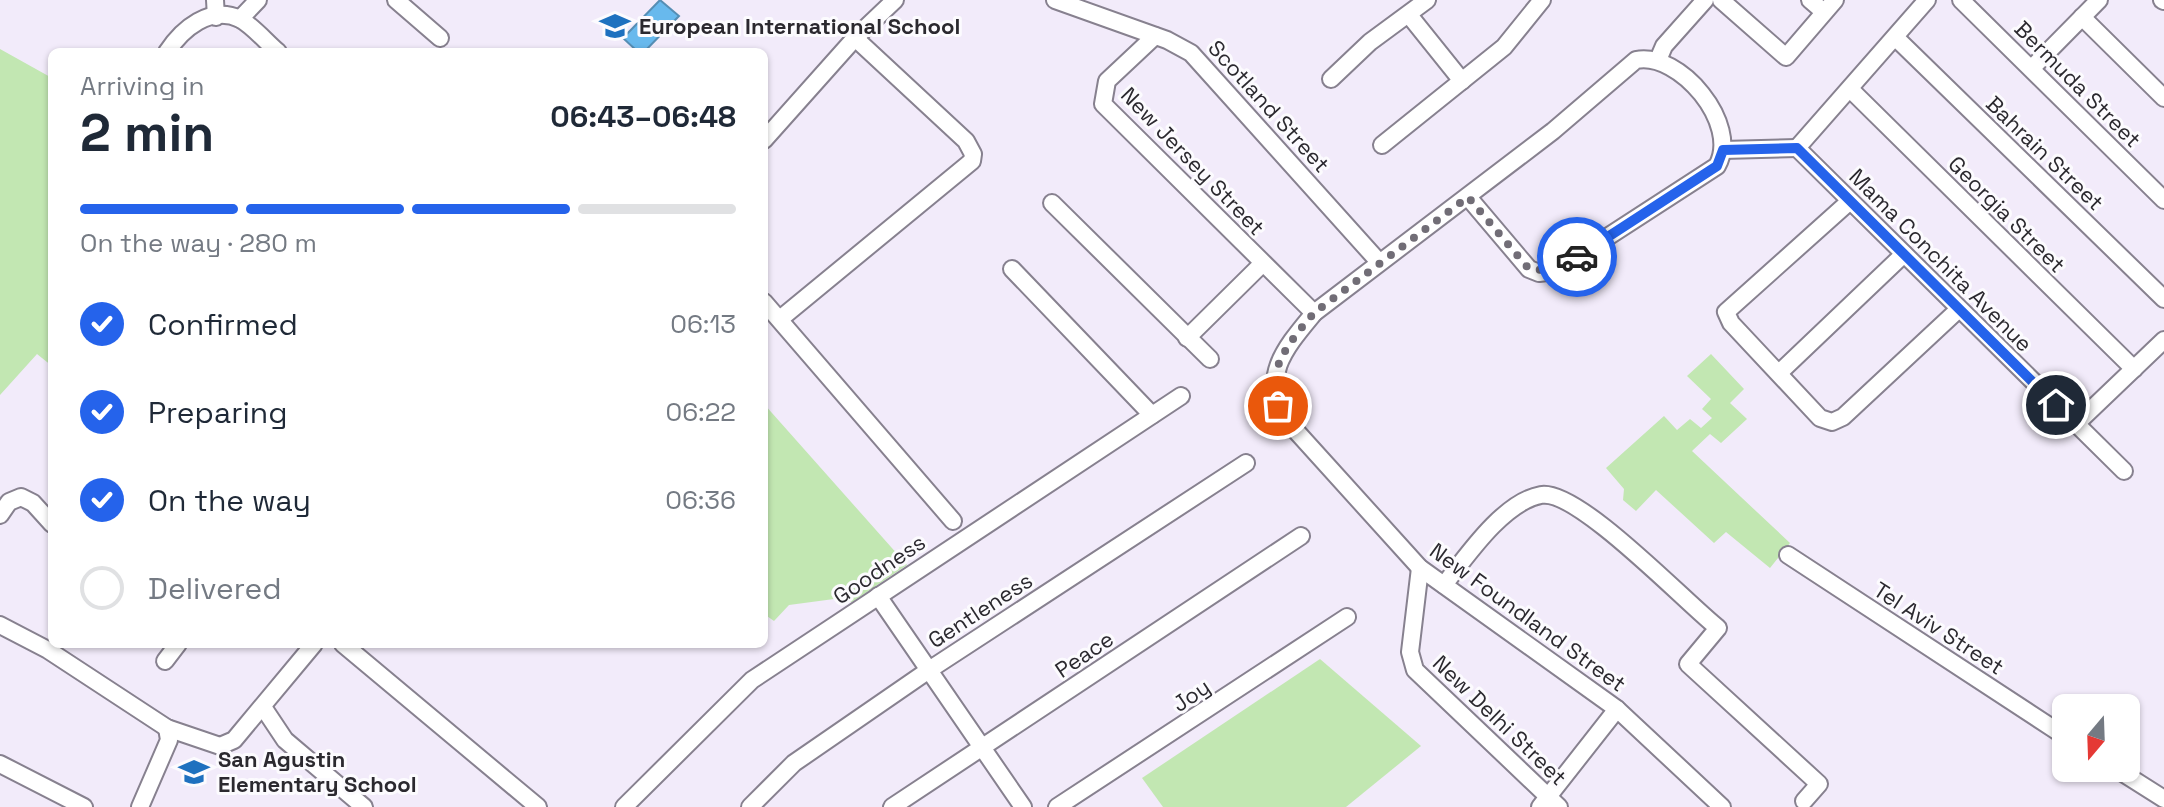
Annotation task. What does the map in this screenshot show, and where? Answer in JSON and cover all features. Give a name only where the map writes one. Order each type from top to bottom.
[{"type":"street","points":[[240,19],[258,0]]},
{"type":"street","points":[[396,0],[440,38]]},
{"type":"street","points":[[768,136],[855,38],[895,0]]},
{"type":"street","name":"Scotland Street","points":[[1055,0],[1180,46],[1200,61],[1379,262]]},
{"type":"street","points":[[1331,79],[1370,42],[1427,0]]},
{"type":"street","points":[[1382,145],[1518,33],[1542,0]]},
{"type":"street","points":[[1468,197],[1529,269],[1547,273],[1642,217],[1717,166],[1723,150],[1720,122],[1710,103],[1658,60],[1664,46],[1705,0]]},
{"type":"street","points":[[1721,0],[1786,57],[1829,6],[1810,0]]},
{"type":"street","points":[[1723,150],[1797,148],[1927,0]]},
{"type":"street","name":"Bermuda Street","points":[[1961,0],[2164,200]]},
{"type":"street","points":[[2032,68],[2099,0]]},
{"type":"street","points":[[170,48],[182,31],[216,8],[240,19],[273,48]]},
{"type":"street","points":[[1409,15],[1462,81]]},
{"type":"street","points":[[2082,17],[2164,98]]},
{"type":"street","name":"New Jersey Street","points":[[1155,36],[1107,81],[1103,104],[1314,313]]},
{"type":"street","points":[[780,319],[972,161],[973,154],[966,141],[855,38]]},
{"type":"street","name":"Bahrain Street","points":[[1896,38],[2164,299]]},
{"type":"street","name":"New Foundland Street","points":[[1658,60],[1636,60],[1468,197],[1314,313],[1294,337],[1279,364],[1273,384],[1278,406],[1287,421],[1420,568],[1617,709],[1722,807]]},
{"type":"street","name":"Georgia Street","points":[[1850,89],[2134,369]]},
{"type":"street","name":"Mama Conchita Avenue","points":[[1797,148],[2124,471]]},
{"type":"street","points":[[1850,201],[1726,312],[1731,323],[1820,418],[1837,421],[1959,309]]},
{"type":"street","points":[[1052,203],[1210,359]]},
{"type":"street","points":[[1779,373],[1904,254]]},
{"type":"street","points":[[1187,338],[1262,264]]},
{"type":"street","points":[[1012,269],[1152,415]]},
{"type":"street","points":[[768,306],[953,521]]},
{"type":"street","points":[[2076,424],[2164,340]]},
{"type":"street","name":"Goodness","points":[[624,807],[752,680],[1181,396]]},
{"type":"street","name":"Gentleness","points":[[750,807],[794,763],[929,670],[1246,463]]},
{"type":"street","points":[[1444,585],[1489,530],[1513,510],[1543,494],[1560,496],[1630,547],[1718,628],[1688,664],[1819,784],[1804,801]]},
{"type":"street","points":[[0,515],[9,502],[21,497],[33,503],[48,520]]},
{"type":"street","name":"Peace","points":[[892,807],[1301,536]]},
{"type":"street","name":"Tel Aviv Street","points":[[1788,555],[2052,728]]},
{"type":"street","name":"New Delhi Street","points":[[1420,568],[1410,652],[1415,670],[1549,804]]},
{"type":"street","points":[[878,596],[1023,807]]},
{"type":"street","name":"Joy","points":[[1057,807],[1347,617]]},
{"type":"street","points":[[0,625],[48,650],[167,728],[225,746],[263,707],[311,648]]},
{"type":"street","points":[[165,661],[175,648]]},
{"type":"street","points":[[348,648],[538,807]]},
{"type":"street","points":[[263,707],[285,740],[364,807]]},
{"type":"street","points":[[1549,804],[1617,709]]},
{"type":"street","points":[[140,807],[169,740],[167,728]]},
{"type":"street","points":[[0,764],[84,807]]},
{"type":"street","points":[[2137,782],[2164,799]]},
{"type":"green space","points":[[0,49],[48,76],[48,363],[37,354],[0,395]]},
{"type":"green space","points":[[1711,354],[1744,389],[1730,403],[1747,419],[1721,443],[1710,434],[1692,451],[1790,543],[1770,568],[1726,532],[1714,543],[1656,490],[1636,511],[1623,500],[1624,489],[1606,468],[1664,416],[1677,430],[1690,419],[1701,428],[1712,418],[1702,409],[1711,399],[1687,376]]},
{"type":"green space","points":[[768,409],[907,565],[852,602],[834,599],[789,605],[774,621],[768,617]]},
{"type":"green space","points":[[1320,659],[1421,746],[1346,807],[1163,807],[1142,778]]},
{"type":"water","points":[[660,0],[679,16],[648,48],[634,48],[623,38]]},
{"type":"way so far","points":[[1278,406],[1273,384],[1279,364],[1294,337],[1314,313],[1468,197],[1529,269],[1547,273],[1577,257]]},
{"type":"place","name":"European International School","points":[[615,26]]},
{"type":"place","name":"San Agustin Elementary School","points":[[194,772]]},
{"type":"route","points":[[1577,257],[1717,166],[1723,150],[1797,148],[2056,405]]}]
